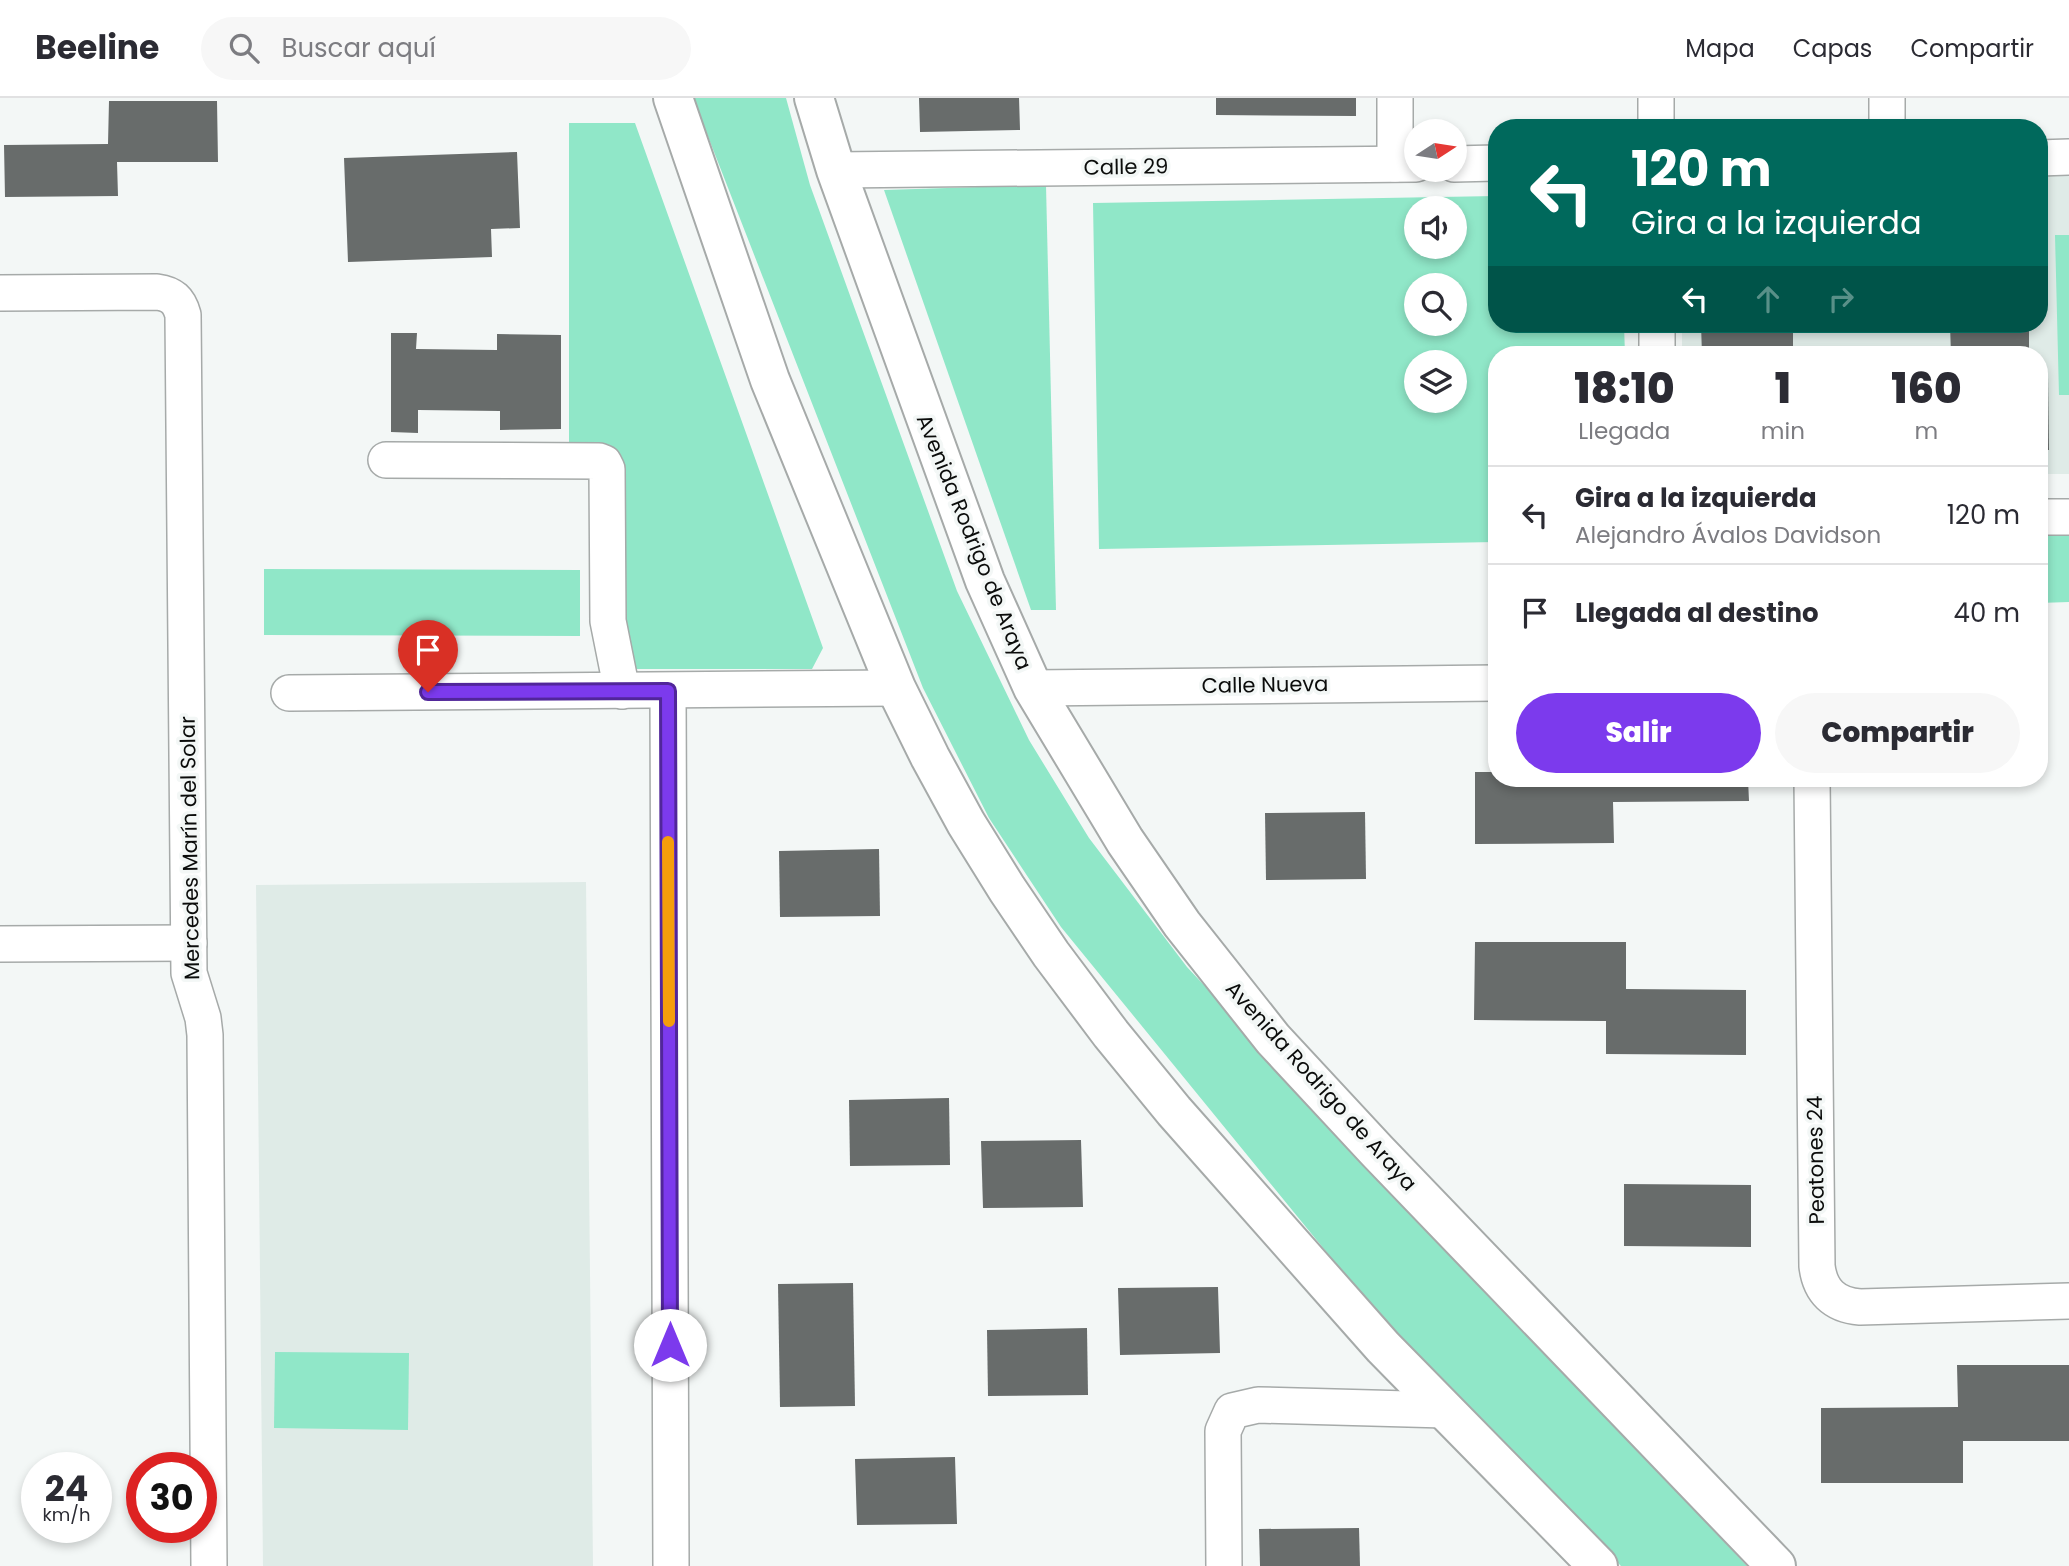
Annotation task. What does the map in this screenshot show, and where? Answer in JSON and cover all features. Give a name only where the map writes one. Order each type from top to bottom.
[{"type":"main road","points":[[673,98],[770,380],[896,688],[966,823],[1007,889],[1051,954],[1111,1034],[1174,1111],[1383,1347],[1598,1566]]},
{"type":"main road","name":"Avenida Rodrigo de Araya","points":[[814,98],[836,170],[985,581],[1033,688],[1125,841],[1182,924],[1273,1039],[1776,1566]]},
{"type":"street","points":[[1395,98],[1404,152]]},
{"type":"street","points":[[1656,98],[1656,119]]},
{"type":"street","points":[[1887,98],[1887,119]]},
{"type":"street","points":[[2048,158],[2069,157]]},
{"type":"street","points":[[1467,164],[1488,163]]},
{"type":"street","name":"Calle 29","points":[[836,170],[1404,164]]},
{"type":"street","name":"Mercedes Marín del Solar","points":[[0,293],[167,293],[176,299],[183,315],[189,943],[192,987],[205,1035],[209,1566]]},
{"type":"street","points":[[386,460],[604,463],[607,469],[608,621],[622,691]]},
{"type":"street","points":[[2048,517],[2069,517]]},
{"type":"street","name":"Calle Nueva","points":[[1033,688],[1488,683]]},
{"type":"street","points":[[289,693],[896,688]]},
{"type":"street","points":[[668,691],[671,1566]]},
{"type":"street","name":"Peatones 24","points":[[1812,787],[1817,1266],[1822,1287],[1839,1303],[1860,1307],[2069,1301]]},
{"type":"street","points":[[0,944],[189,943]]},
{"type":"street","points":[[1224,1566],[1223,1431],[1232,1411],[1258,1405],[1445,1410]]},
{"type":"shaded area","points":[[2048,169],[2069,169],[2069,474],[2048,474],[2048,346],[1682,346],[1682,333],[2048,333]]},
{"type":"shaded area","points":[[586,882],[593,1566],[263,1566],[256,885]]},
{"type":"green space","points":[[693,98],[786,98],[810,185],[957,591],[1029,740],[1089,838],[1187,967],[1747,1566],[1621,1566],[1395,1336],[1061,927],[989,818],[923,688]]},
{"type":"green space","points":[[569,123],[635,123],[823,648],[812,669],[606,669],[605,456],[569,455]]},
{"type":"green space","points":[[1046,185],[1056,610],[1031,610],[884,190]]},
{"type":"green space","points":[[1488,196],[1488,333],[1624,333],[1625,346],[1488,346],[1488,542],[1099,549],[1093,203],[1404,198],[1404,259],[1467,259],[1467,197]]},
{"type":"green space","points":[[2055,235],[2069,235],[2069,395],[2059,395]]},
{"type":"green space","points":[[2048,531],[2069,531],[2069,602],[2048,603]]},
{"type":"green space","points":[[264,569],[580,570],[580,636],[264,635]]},
{"type":"green space","points":[[275,1352],[409,1353],[408,1430],[274,1428]]},
{"type":"building","points":[[919,98],[1019,98],[1020,130],[920,132]]},
{"type":"building","points":[[1216,98],[1356,98],[1356,116],[1216,115]]},
{"type":"building","points":[[109,101],[217,101],[218,162],[117,162],[118,196],[5,197],[4,145],[108,144]]},
{"type":"building","points":[[517,152],[520,228],[491,229],[492,257],[348,262],[344,158]]},
{"type":"building","points":[[391,333],[417,333],[416,349],[497,350],[497,334],[561,335],[561,429],[500,430],[500,411],[418,410],[418,433],[391,432]]},
{"type":"building","points":[[1701,333],[1793,333],[1793,346],[1702,346]]},
{"type":"building","points":[[1950,333],[2029,333],[2029,346],[1951,346]]},
{"type":"building","points":[[2048,376],[2049,450],[2048,450]]},
{"type":"building","points":[[1475,772],[1488,772],[1488,787],[1748,787],[1749,801],[1613,802],[1614,843],[1475,844]]},
{"type":"building","points":[[1365,812],[1366,879],[1266,880],[1265,813]]},
{"type":"building","points":[[879,849],[880,916],[780,917],[779,851]]},
{"type":"building","points":[[1475,942],[1626,942],[1626,989],[1746,990],[1746,1055],[1606,1054],[1606,1021],[1474,1020]]},
{"type":"building","points":[[949,1098],[950,1165],[850,1166],[849,1100]]},
{"type":"building","points":[[1081,1140],[1083,1207],[983,1208],[981,1141]]},
{"type":"building","points":[[1624,1184],[1751,1185],[1751,1247],[1624,1246]]},
{"type":"building","points":[[853,1283],[855,1406],[780,1407],[778,1284]]},
{"type":"building","points":[[1218,1287],[1220,1353],[1120,1355],[1118,1288]]},
{"type":"building","points":[[1087,1328],[1088,1395],[988,1396],[987,1330]]},
{"type":"building","points":[[1957,1365],[2069,1365],[2069,1441],[1963,1441],[1963,1483],[1821,1483],[1821,1408],[1958,1407]]},
{"type":"building","points":[[955,1457],[957,1524],[857,1525],[855,1459]]},
{"type":"building","points":[[1359,1528],[1360,1566],[1260,1566],[1259,1529]]},
{"type":"slow traffic","points":[[668,842],[669,1021]]},
{"type":"route","points":[[428,692],[668,691],[670,1345]]}]
